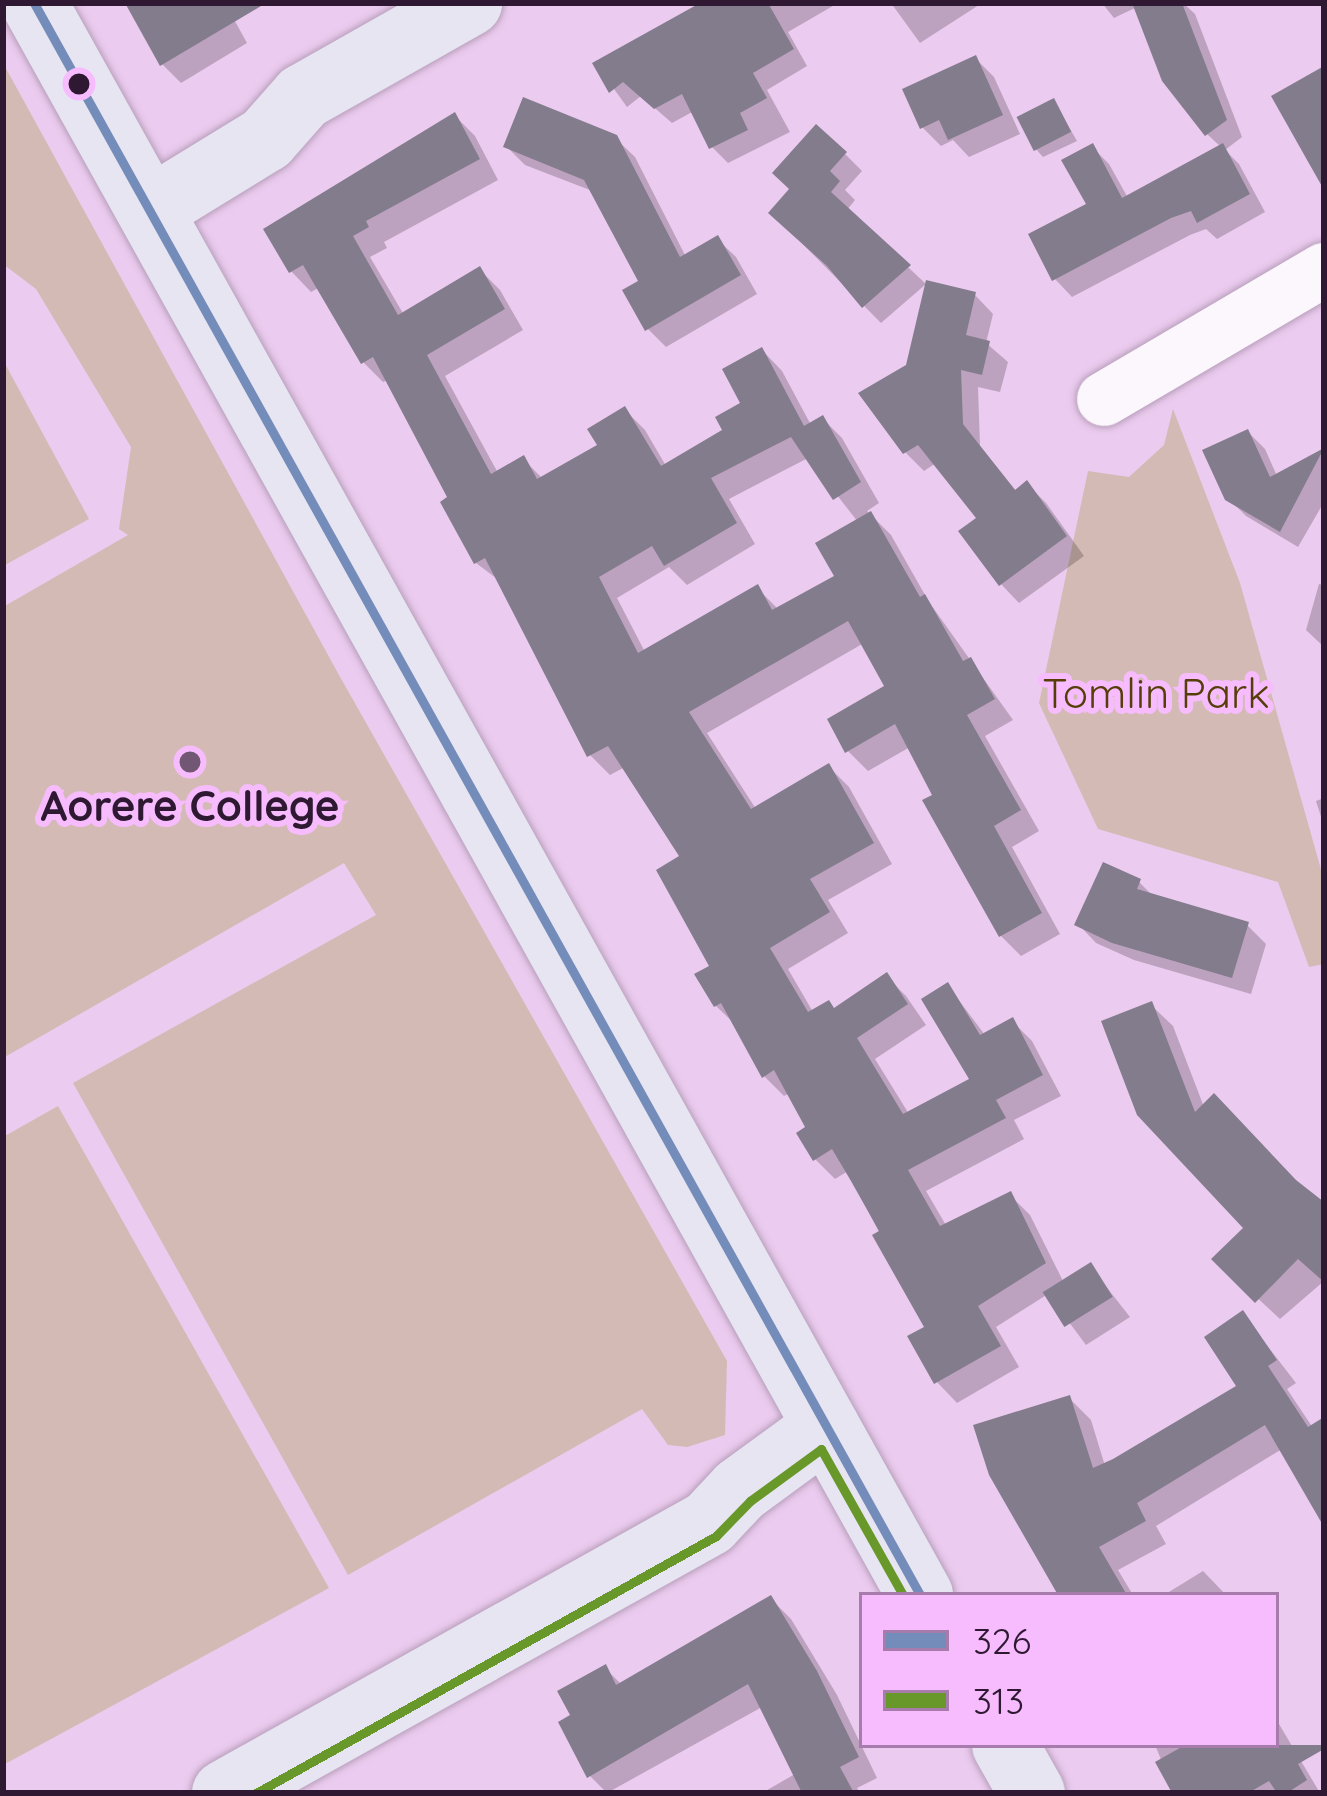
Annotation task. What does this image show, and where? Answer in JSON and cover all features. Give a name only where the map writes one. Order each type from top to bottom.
[{"type":"main road","points":[[34,3],[918,1592]]},
{"type":"main road","points":[[139,191],[260,101],[303,98],[469,3]]},
{"type":"main road","points":[[225,1793],[709,1523],[740,1490],[837,1448]]},
{"type":"main road","points":[[1007,1748],[1032,1793]]},
{"type":"street","points":[[1104,399],[1324,270]]},
{"type":"green space","name":"Aorere College","points":[[3,63],[339,675],[727,1361],[725,1435],[687,1447],[668,1445],[642,1409],[348,1575],[73,1083],[376,915],[344,863],[3,1058],[3,607],[128,535],[119,529],[131,447],[36,289],[3,264]]},
{"type":"green space","points":[[3,360],[89,519],[3,566]]},
{"type":"green space","name":"Tomlin Park","points":[[1173,409],[1240,583],[1324,880],[1324,964],[1309,967],[1278,882],[1098,829],[1039,703],[1088,471],[1129,477],[1164,445]]},
{"type":"green space","points":[[58,1106],[329,1588],[5,1764],[3,1137]]},
{"type":"building","points":[[125,3],[266,3],[160,66]]},
{"type":"building","points":[[700,3],[768,3],[794,49],[753,73],[767,98],[740,113],[748,130],[709,149],[682,94],[654,109],[623,82],[609,93],[592,63]]},
{"type":"building","points":[[1132,3],[1182,3],[1227,120],[1205,136],[1162,81]]},
{"type":"building","points":[[976,55],[1003,115],[948,140],[939,120],[920,129],[902,89]]},
{"type":"building","points":[[1324,66],[1324,190],[1271,96]]},
{"type":"building","points":[[523,97],[617,135],[680,257],[718,235],[741,275],[645,331],[622,290],[638,281],[584,180],[503,147]]},
{"type":"building","points":[[1054,98],[1071,132],[1034,151],[1017,117]]},
{"type":"building","points":[[455,112],[480,159],[366,221],[369,227],[353,236],[398,315],[480,266],[505,309],[427,355],[491,474],[524,455],[537,479],[597,445],[587,429],[625,406],[661,466],[722,430],[715,417],[740,403],[722,369],[762,347],[804,426],[823,415],[861,482],[833,500],[791,437],[711,478],[737,523],[664,566],[652,546],[599,577],[638,653],[758,584],[772,610],[834,576],[815,543],[871,511],[920,597],[925,594],[963,661],[971,657],[995,699],[967,715],[1021,810],[994,826],[1042,913],[999,937],[922,800],[932,795],[895,724],[845,753],[827,719],[884,686],[848,621],[689,712],[751,809],[829,763],[874,843],[810,879],[830,912],[770,948],[808,1012],[829,1000],[834,1008],[887,972],[908,1004],[857,1038],[903,1114],[969,1079],[921,999],[948,982],[980,1035],[1013,1017],[1043,1075],[996,1100],[1006,1118],[908,1170],[940,1226],[1011,1191],[1046,1263],[978,1306],[1001,1346],[934,1384],[907,1336],[924,1327],[872,1235],[879,1231],[851,1181],[832,1149],[813,1161],[796,1133],[805,1127],[774,1070],[762,1078],[721,1003],[714,1007],[694,974],[709,966],[656,870],[679,856],[608,746],[587,757],[485,558],[474,564],[440,502],[447,497],[373,357],[361,364],[303,265],[289,273],[263,229]]},
{"type":"building","points":[[816,124],[847,152],[830,171],[840,181],[831,192],[911,265],[862,308],[827,266],[768,213],[789,189],[772,173]]},
{"type":"building","points":[[1093,143],[1122,198],[1223,143],[1250,194],[1197,223],[1191,211],[1171,218],[1052,281],[1028,234],[1086,204],[1061,160]]},
{"type":"building","points":[[926,280],[976,292],[966,335],[990,341],[982,375],[961,370],[963,424],[1015,490],[1027,480],[1067,536],[999,586],[958,531],[976,518],[918,445],[903,454],[858,393],[906,365]]},
{"type":"building","points":[[1248,429],[1270,477],[1324,448],[1280,532],[1225,500],[1202,450]]},
{"type":"building","points":[[1103,862],[1141,879],[1137,889],[1249,922],[1232,978],[1112,943],[1074,925]]},
{"type":"building","points":[[1152,1001],[1195,1112],[1214,1093],[1296,1180],[1324,1202],[1324,1282],[1298,1259],[1255,1303],[1211,1259],[1243,1228],[1137,1115],[1101,1021]]},
{"type":"building","points":[[1091,1262],[1113,1297],[1064,1327],[1043,1292]]},
{"type":"building","points":[[1243,1310],[1277,1360],[1268,1366],[1308,1427],[1324,1417],[1324,1527],[1265,1425],[1137,1503],[1146,1521],[1099,1547],[1125,1592],[1056,1592],[989,1475],[973,1425],[1070,1395],[1093,1468],[1236,1386],[1204,1337]]},
{"type":"building","points":[[771,1595],[817,1671],[859,1757],[840,1767],[854,1793],[802,1793],[748,1684],[587,1778],[558,1722],[570,1715],[557,1691],[606,1664],[616,1685]]},
{"type":"building","points":[[1324,1745],[1298,1764],[1307,1780],[1287,1793],[1277,1793],[1269,1781],[1248,1793],[1172,1793],[1155,1762],[1180,1748]]},
{"type":"transit line","name":"326","points":[[34,3],[918,1592]]},
{"type":"transit line","name":"313","points":[[256,1793],[716,1536],[750,1501],[821,1449],[901,1592]]},
{"type":"place","name":"Aorere College","points":[[190,762]]}]
